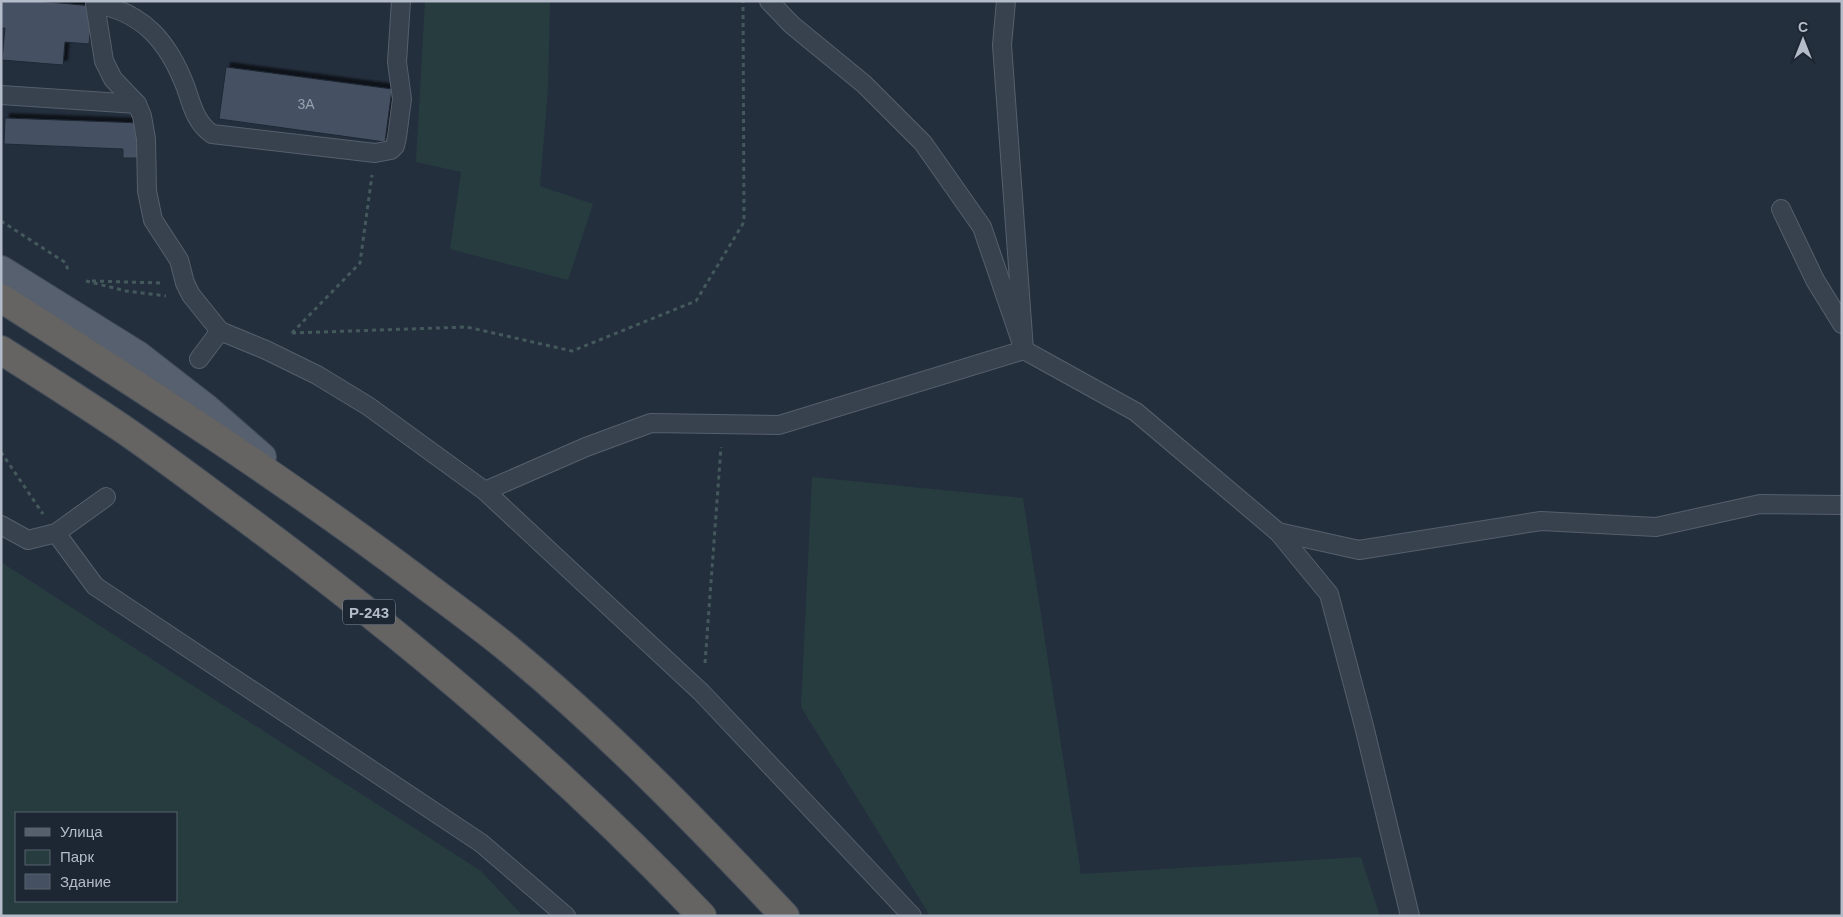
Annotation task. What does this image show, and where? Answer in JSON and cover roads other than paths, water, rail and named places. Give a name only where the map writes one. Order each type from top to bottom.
[{"type":"highway","points":[[1,298],[148,392],[311,502],[505,646],[603,730],[699,824],[786,916]]},
{"type":"highway","name":"Р-243","points":[[1,350],[124,430],[277,541],[367,610],[467,692],[560,775],[653,864],[702,916]]},
{"type":"main road","points":[[1,270],[139,356],[206,408],[311,502]]},
{"type":"lane","points":[[401,1],[397,62],[402,99],[397,137],[395,146],[390,150],[375,153],[212,134],[197,120],[173,62],[145,23],[117,8],[96,4],[104,61],[113,79],[137,104],[145,128],[148,207],[153,220],[179,260],[185,283],[220,331],[266,350],[316,375],[368,406],[485,491],[702,694],[912,916]]},
{"type":"lane","points":[[769,1],[792,25],[864,84],[923,143],[982,226],[1024,350],[1136,412],[1278,532],[1329,594],[1364,726],[1410,916]]},
{"type":"lane","points":[[1006,1],[1002,45],[1024,350]]},
{"type":"lane","points":[[1,95],[137,104]]},
{"type":"lane","points":[[1781,209],[1814,280],[1842,324]]},
{"type":"lane","points":[[199,359],[220,331]]},
{"type":"lane","points":[[485,491],[586,447],[651,423],[778,424],[1024,350]]},
{"type":"lane","points":[[1,525],[28,540],[56,533],[106,497]]},
{"type":"lane","points":[[1278,532],[1359,550],[1541,520],[1656,527],[1760,504],[1842,505]]},
{"type":"lane","points":[[56,533],[95,586],[482,843],[566,916]]}]
